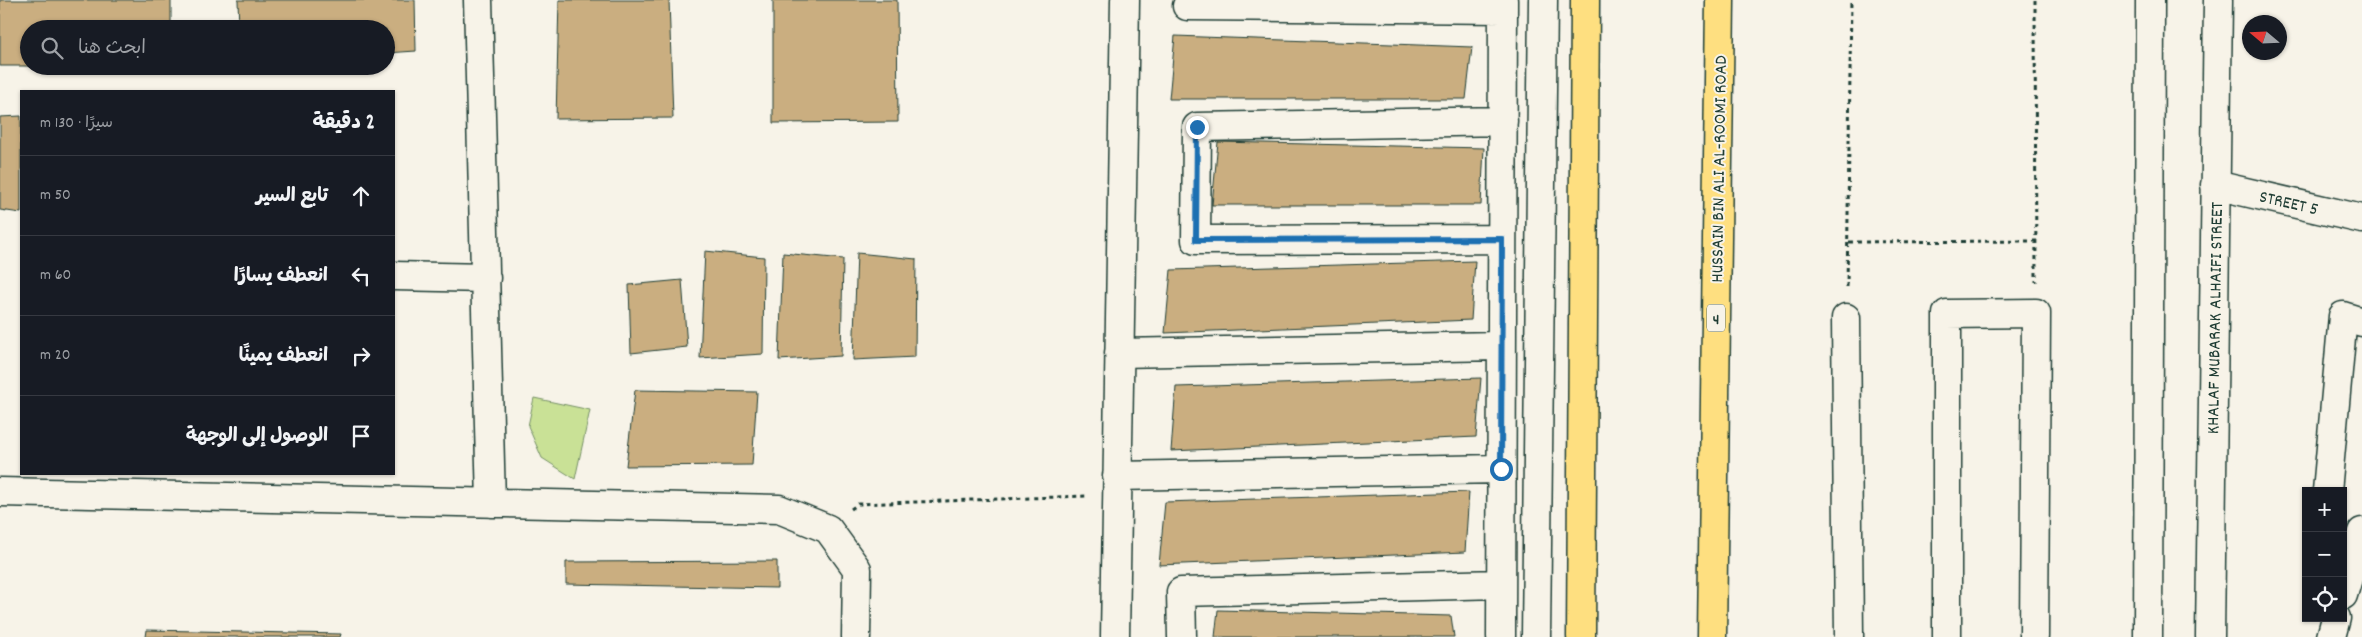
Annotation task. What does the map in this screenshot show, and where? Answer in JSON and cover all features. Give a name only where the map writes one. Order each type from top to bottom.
[{"type":"highway","points":[[1581,637],[1585,0]]},
{"type":"highway","name":"HUSSAIN BIN ALI AL-ROOMI ROAD","points":[[1712,637],[1720,0]]},
{"type":"street","points":[[478,0],[491,504]]},
{"type":"street","points":[[1115,637],[1125,0]]},
{"type":"street","points":[[1536,637],[1543,0]]},
{"type":"street","points":[[2148,637],[2150,0]]},
{"type":"street","name":"KHALAF MUBARAK ALHAIFI STREET","points":[[2210,637],[2218,0]]},
{"type":"street","points":[[1187,6],[1503,4],[1501,637]]},
{"type":"street","points":[[1502,239],[1196,240],[1196,146],[1197,127],[1503,121]]},
{"type":"street","name":"STREET 5","points":[[2215,185],[2362,220]]},
{"type":"street","points":[[395,276],[486,278]]},
{"type":"street","points":[[1947,637],[1947,314],[2036,313],[2034,637]]},
{"type":"street","points":[[2327,487],[2343,316],[2362,322]]},
{"type":"street","points":[[1846,318],[1849,637]]},
{"type":"street","points":[[1119,353],[1502,346]]},
{"type":"street","points":[[1117,485],[1501,469]]},
{"type":"street","points":[[0,492],[779,509],[828,529],[856,569],[856,637]]},
{"type":"street","points":[[2347,582],[2362,532]]},
{"type":"street","points":[[1182,637],[1181,592],[1501,584]]},
{"type":"street","points":[[2314,637],[2316,622]]},
{"type":"street","points":[[2331,637],[2335,622]]},
{"type":"path","points":[[1846,318],[1849,242],[1851,0]]},
{"type":"path","points":[[2035,0],[2036,313]]},
{"type":"path","points":[[1849,242],[2037,241]]},
{"type":"path","points":[[828,529],[858,504],[1117,485]]},
{"type":"green space","points":[[534,398],[590,410],[575,479],[542,458],[528,426]]},
{"type":"building","points":[[0,0],[171,0],[171,20],[20,20],[20,66],[0,66]]},
{"type":"building","points":[[238,0],[415,0],[416,51],[395,52],[395,20],[239,20]]},
{"type":"building","points":[[559,0],[669,0],[673,118],[556,119]]},
{"type":"building","points":[[773,0],[897,0],[898,122],[773,123]]},
{"type":"building","points":[[1175,36],[1472,47],[1466,99],[1169,99]]},
{"type":"building","points":[[20,116],[20,213],[0,210],[0,117]]},
{"type":"building","points":[[1218,142],[1484,148],[1481,205],[1212,205]]},
{"type":"building","points":[[705,251],[764,257],[763,354],[700,358]]},
{"type":"building","points":[[783,253],[843,259],[841,356],[779,360]]},
{"type":"building","points":[[857,253],[916,259],[915,357],[853,360]]},
{"type":"building","points":[[1475,261],[1471,320],[1165,333],[1171,270]]},
{"type":"building","points":[[682,280],[687,347],[631,353],[629,285]]},
{"type":"building","points":[[1481,378],[1476,437],[1171,451],[1176,387]]},
{"type":"building","points":[[635,390],[757,392],[752,465],[626,466]]},
{"type":"building","points":[[1469,492],[1465,552],[1159,565],[1165,502]]},
{"type":"building","points":[[777,561],[777,588],[566,584],[566,562]]},
{"type":"building","points":[[1218,610],[1451,616],[1454,637],[1215,637]]},
{"type":"building","points":[[147,630],[341,634],[340,637],[146,637]]},
{"type":"route","points":[[1197,127],[1196,240],[1502,239],[1501,469]]}]
